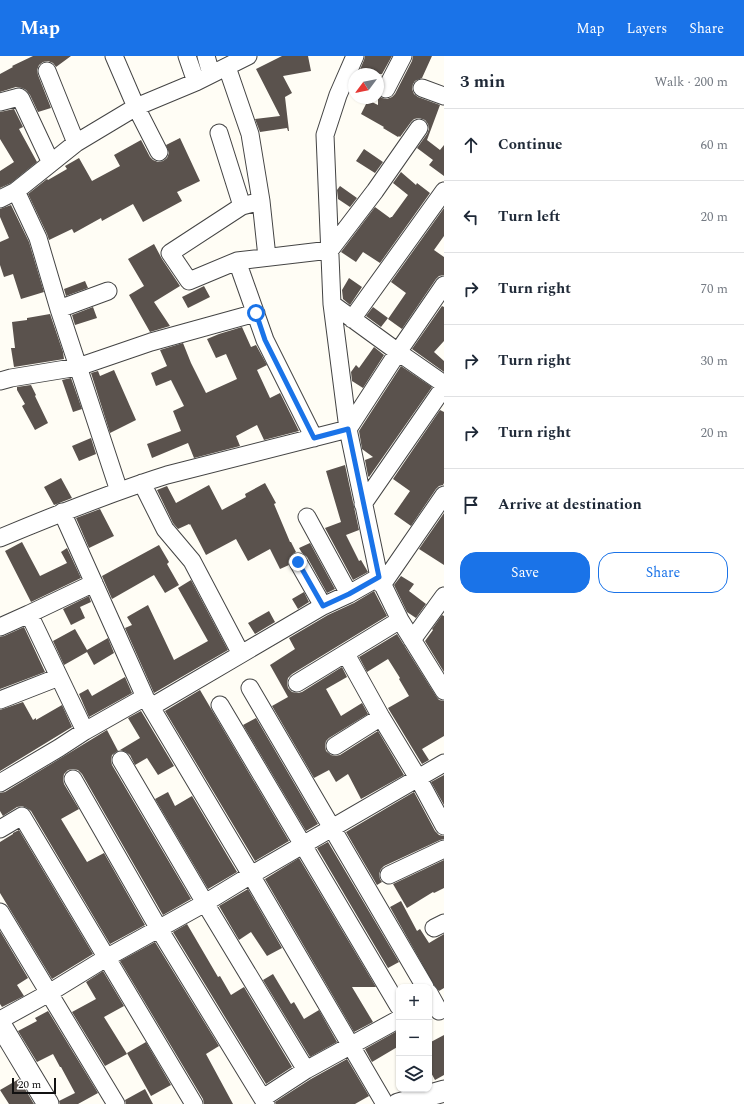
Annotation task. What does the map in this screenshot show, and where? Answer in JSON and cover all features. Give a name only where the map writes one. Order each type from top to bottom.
[{"type":"street","points":[[114,56],[136,107],[159,152]]},
{"type":"street","points":[[187,56],[204,78]]},
{"type":"street","points":[[204,78],[206,56]]},
{"type":"street","points":[[0,199],[16,191],[76,143],[136,107],[204,78],[248,56]]},
{"type":"street","points":[[355,56],[338,95],[325,135],[332,304],[348,429],[363,504],[381,581],[400,620],[444,691]]},
{"type":"street","points":[[386,89],[403,56]]},
{"type":"street","points":[[227,67],[250,134],[261,201],[267,257]]},
{"type":"street","points":[[47,71],[76,143]]},
{"type":"street","points":[[422,88],[444,96]]},
{"type":"street","points":[[0,102],[19,97],[21,99],[51,163]]},
{"type":"street","points":[[261,201],[242,206],[170,253],[189,281],[237,261],[330,250],[375,191],[419,128]]},
{"type":"street","points":[[219,134],[242,206]]},
{"type":"street","points":[[16,191],[38,238],[59,309],[119,491]]},
{"type":"street","points":[[352,319],[444,191]]},
{"type":"street","points":[[237,261],[265,340],[314,438]]},
{"type":"street","points":[[0,538],[62,512],[167,475],[348,429],[444,285]]},
{"type":"street","points":[[59,309],[108,292]]},
{"type":"street","points":[[332,304],[444,384]]},
{"type":"street","points":[[0,381],[78,367],[151,342],[256,313]]},
{"type":"street","points":[[363,504],[444,387]]},
{"type":"street","points":[[142,483],[165,529],[192,561],[241,654]]},
{"type":"street","points":[[0,783],[85,731],[148,702],[241,654],[323,606],[381,581],[444,495]]},
{"type":"street","points":[[62,512],[148,702],[385,1104]]},
{"type":"street","points":[[308,517],[349,594]]},
{"type":"street","points":[[298,562],[323,606]]},
{"type":"street","points":[[0,627],[94,583]]},
{"type":"street","points":[[412,640],[444,596]]},
{"type":"street","points":[[29,614],[85,731]]},
{"type":"street","points":[[297,683],[400,620]]},
{"type":"street","points":[[346,654],[444,826]]},
{"type":"street","points":[[0,700],[59,676]]},
{"type":"street","points":[[250,688],[331,828],[433,997]]},
{"type":"street","points":[[220,704],[396,1003]]},
{"type":"street","points":[[335,746],[381,717]]},
{"type":"street","points":[[121,760],[306,1070]]},
{"type":"street","points":[[0,1020],[50,993],[106,958],[206,903],[302,845],[444,763]]},
{"type":"street","points":[[73,779],[159,929],[264,1101],[306,1070],[397,1020]]},
{"type":"street","points":[[1,827],[22,816],[194,1104]]},
{"type":"street","points":[[389,875],[444,849]]},
{"type":"street","points":[[0,912],[116,1104]]},
{"type":"street","points":[[0,1024],[48,1104]]},
{"type":"street","points":[[398,1104],[436,1097]]},
{"type":"building","points":[[33,56],[71,56],[56,67],[53,63],[48,61],[39,65],[37,70],[38,75],[51,108],[38,112],[26,90],[16,87],[0,92],[0,74],[13,67],[12,66]]},
{"type":"building","points":[[282,56],[308,56],[311,71],[283,76],[292,93],[285,97],[289,131],[287,128],[260,132],[255,119],[280,116],[256,69]]},
{"type":"building","points":[[365,56],[392,56],[384,70],[384,68],[361,68]]},
{"type":"building","points":[[413,56],[432,56],[422,78],[415,81],[412,89],[414,94],[418,97],[440,105],[427,140],[440,150],[444,145],[444,176],[429,165],[433,160],[417,148],[429,129],[425,120],[419,118],[414,119],[400,137],[398,137],[361,114],[366,104],[384,104],[384,98],[392,97],[395,94],[412,61]]},
{"type":"building","points":[[14,109],[23,127],[19,129],[37,162],[11,183],[0,188],[0,171],[14,162],[0,139],[0,112]]},
{"type":"building","points":[[180,138],[200,181],[177,192],[182,201],[143,222],[133,204],[102,221],[101,218],[74,233],[72,229],[49,240],[28,194],[47,179],[48,180],[67,169],[65,166],[79,158],[92,181],[120,166],[114,155],[141,140],[153,160],[158,162],[163,161],[167,158],[169,153],[166,145]]},
{"type":"building","points":[[364,149],[383,162],[375,173],[356,161]]},
{"type":"building","points":[[401,172],[416,185],[417,183],[430,193],[380,263],[363,252],[356,262],[341,252],[375,207],[390,218],[392,217],[408,195],[393,183]]},
{"type":"building","points":[[340,186],[357,198],[350,207],[338,199],[337,190]]},
{"type":"building","points":[[11,205],[29,242],[44,292],[21,299],[13,274],[4,277],[0,265],[0,242],[9,238],[0,217],[0,209]]},
{"type":"building","points":[[444,208],[444,236],[434,250],[444,257],[444,275],[439,276],[436,279],[402,329],[388,319],[406,293],[391,282]]},
{"type":"building","points":[[154,244],[180,286],[154,302],[170,326],[150,332],[129,295],[144,286],[128,259]]},
{"type":"building","points":[[349,278],[362,287],[350,305],[343,299],[342,290]]},
{"type":"building","points":[[85,281],[88,288],[66,296],[64,289]]},
{"type":"building","points":[[204,286],[210,297],[188,308],[182,297]]},
{"type":"building","points":[[442,306],[444,307],[444,341],[434,352],[444,361],[444,372],[412,349]]},
{"type":"building","points":[[93,307],[97,318],[75,325],[72,315]]},
{"type":"building","points":[[373,307],[388,318],[381,327],[366,316]]},
{"type":"building","points":[[50,314],[64,359],[14,367],[11,348],[15,348],[12,322]]},
{"type":"building","points":[[242,327],[251,347],[256,345],[267,365],[257,370],[270,398],[280,393],[299,431],[264,440],[257,425],[236,436],[240,446],[194,458],[188,443],[152,458],[147,444],[181,431],[173,411],[184,406],[171,380],[156,386],[151,373],[167,366],[160,350],[183,343],[206,393],[237,379],[226,354],[216,358],[207,339]]},
{"type":"building","points":[[374,347],[384,355],[363,388],[352,381],[351,372],[356,365],[359,368]]},
{"type":"building","points":[[401,366],[432,387],[369,477],[365,460],[373,457],[362,449],[359,431]]},
{"type":"building","points":[[114,370],[136,420],[110,433],[91,373],[98,371],[100,376]]},
{"type":"building","points":[[71,378],[82,409],[73,412],[62,380]]},
{"type":"building","points":[[31,385],[48,423],[35,430],[22,406],[25,404],[17,390],[17,387]]},
{"type":"building","points":[[440,410],[444,412],[444,483],[436,489],[411,526],[394,514],[410,491],[393,479]]},
{"type":"building","points":[[91,438],[96,454],[79,461],[72,446]]},
{"type":"building","points":[[345,465],[359,530],[346,535],[359,561],[361,560],[368,572],[353,580],[325,528],[341,522],[326,471]]},
{"type":"building","points":[[61,478],[72,498],[54,505],[44,487]]},
{"type":"building","points":[[265,483],[276,503],[274,504],[290,542],[296,552],[290,557],[288,562],[289,565],[280,569],[270,549],[248,561],[236,539],[206,555],[190,524],[178,529],[173,523],[157,490],[167,486],[176,503],[209,485],[222,510],[246,497],[245,494]]},
{"type":"building","points":[[100,509],[114,536],[89,548],[76,518]]},
{"type":"building","points":[[444,513],[444,565],[419,549]]},
{"type":"building","points":[[22,542],[40,576],[67,563],[61,552],[67,548],[81,578],[31,602],[5,551]]},
{"type":"building","points":[[310,543],[335,589],[327,593],[307,557],[299,548]]},
{"type":"building","points":[[159,545],[169,562],[167,564],[179,585],[165,593],[154,575],[112,599],[102,576]]},
{"type":"building","points":[[401,576],[414,584],[409,591],[426,604],[416,618],[407,612],[394,585]]},
{"type":"building","points":[[191,580],[228,650],[154,693],[125,628],[132,625],[127,617],[148,605],[174,660],[208,641],[178,588]]},
{"type":"building","points":[[374,591],[387,616],[292,674],[288,678],[287,683],[288,688],[292,692],[302,692],[342,667],[347,677],[326,689],[341,716],[362,703],[368,714],[329,738],[326,741],[326,751],[331,755],[340,755],[378,731],[404,775],[361,799],[348,774],[336,782],[329,770],[314,778],[272,706],[288,697],[270,665],[295,649],[289,638],[328,615],[354,603]]},
{"type":"building","points":[[304,592],[309,602],[298,609],[292,599]]},
{"type":"building","points":[[89,596],[91,602],[80,607],[85,618],[71,625],[63,609]]},
{"type":"building","points":[[269,611],[275,622],[255,634],[248,623]]},
{"type":"building","points":[[442,615],[444,616],[444,672],[425,641]]},
{"type":"building","points":[[24,627],[45,672],[0,689],[0,637]]},
{"type":"building","points":[[75,629],[87,650],[108,638],[114,653],[94,665],[87,652],[64,665],[53,641]]},
{"type":"building","points":[[397,634],[436,696],[439,700],[444,701],[444,736],[422,749],[429,760],[422,764],[388,708],[409,696],[399,679],[400,678],[388,659],[367,672],[359,657]]},
{"type":"building","points":[[125,677],[132,693],[89,717],[79,694],[88,689],[92,696]]},
{"type":"building","points":[[200,690],[289,841],[255,861],[165,711]]},
{"type":"building","points":[[23,702],[33,720],[36,718],[36,720],[62,705],[72,727],[0,771],[0,710]]},
{"type":"building","points":[[141,711],[174,766],[158,775],[147,758],[135,765],[130,755],[120,750],[140,738],[128,718]]},
{"type":"building","points":[[256,718],[318,824],[306,831],[243,725]]},
{"type":"building","points":[[107,730],[118,751],[112,755],[112,765],[191,899],[163,915],[82,774],[78,770],[68,770],[64,774],[64,784],[79,809],[61,819],[87,862],[104,853],[145,925],[110,944],[31,811],[22,806],[17,807],[3,816],[0,811],[0,793],[5,792]]},
{"type":"building","points":[[444,775],[444,805],[431,782]]},
{"type":"building","points":[[168,792],[175,806],[192,796],[237,872],[208,889],[155,799]]},
{"type":"building","points":[[414,792],[435,831],[439,835],[444,836],[444,839],[384,866],[379,874],[382,882],[377,885],[346,832]]},
{"type":"building","points":[[19,830],[93,954],[52,979],[0,893],[0,842]]},
{"type":"building","points":[[328,842],[399,962],[388,968],[317,848]]},
{"type":"building","points":[[299,858],[376,987],[352,987],[373,1022],[354,1032],[265,879]]},
{"type":"building","points":[[444,860],[444,888],[434,893],[433,892],[407,908],[393,884]]},
{"type":"building","points":[[248,889],[282,948],[267,956],[251,932],[239,940],[219,906]]},
{"type":"building","points":[[401,901],[417,931],[420,929],[429,943],[444,934],[444,988],[439,991],[434,985],[390,907]]},
{"type":"building","points":[[187,924],[218,977],[220,976],[231,995],[244,987],[292,1067],[266,1084],[173,932]]},
{"type":"building","points":[[0,931],[28,978],[17,985],[24,996],[2,1007],[0,1004]]},
{"type":"building","points":[[155,942],[219,1046],[206,1054],[233,1104],[204,1104],[203,1099],[120,961]]},
{"type":"building","points":[[103,971],[124,1006],[104,1017],[127,1054],[105,1066],[72,1012],[96,999],[86,982]]},
{"type":"building","points":[[273,974],[291,1004],[294,1002],[304,1019],[319,1010],[337,1042],[310,1057],[263,980]]},
{"type":"building","points":[[48,1011],[98,1093],[78,1104],[60,1104],[59,1101],[75,1093],[61,1067],[53,1054],[37,1062],[18,1031],[37,1021],[35,1018]]},
{"type":"building","points":[[396,1032],[396,1048],[372,1062],[365,1049]]},
{"type":"building","points":[[444,1035],[444,1075],[435,1080],[432,1074],[432,1041]]},
{"type":"building","points":[[146,1042],[171,1085],[151,1096],[127,1053]]},
{"type":"building","points":[[347,1059],[369,1096],[355,1104],[276,1104],[275,1102],[311,1079]]},
{"type":"building","points":[[19,1079],[34,1104],[9,1104],[0,1090]]},
{"type":"building","points":[[145,1089],[153,1104],[126,1104],[125,1100]]},
{"type":"route","points":[[256,313],[265,340],[314,438],[348,429],[379,577],[349,594],[323,606],[298,562]]}]
